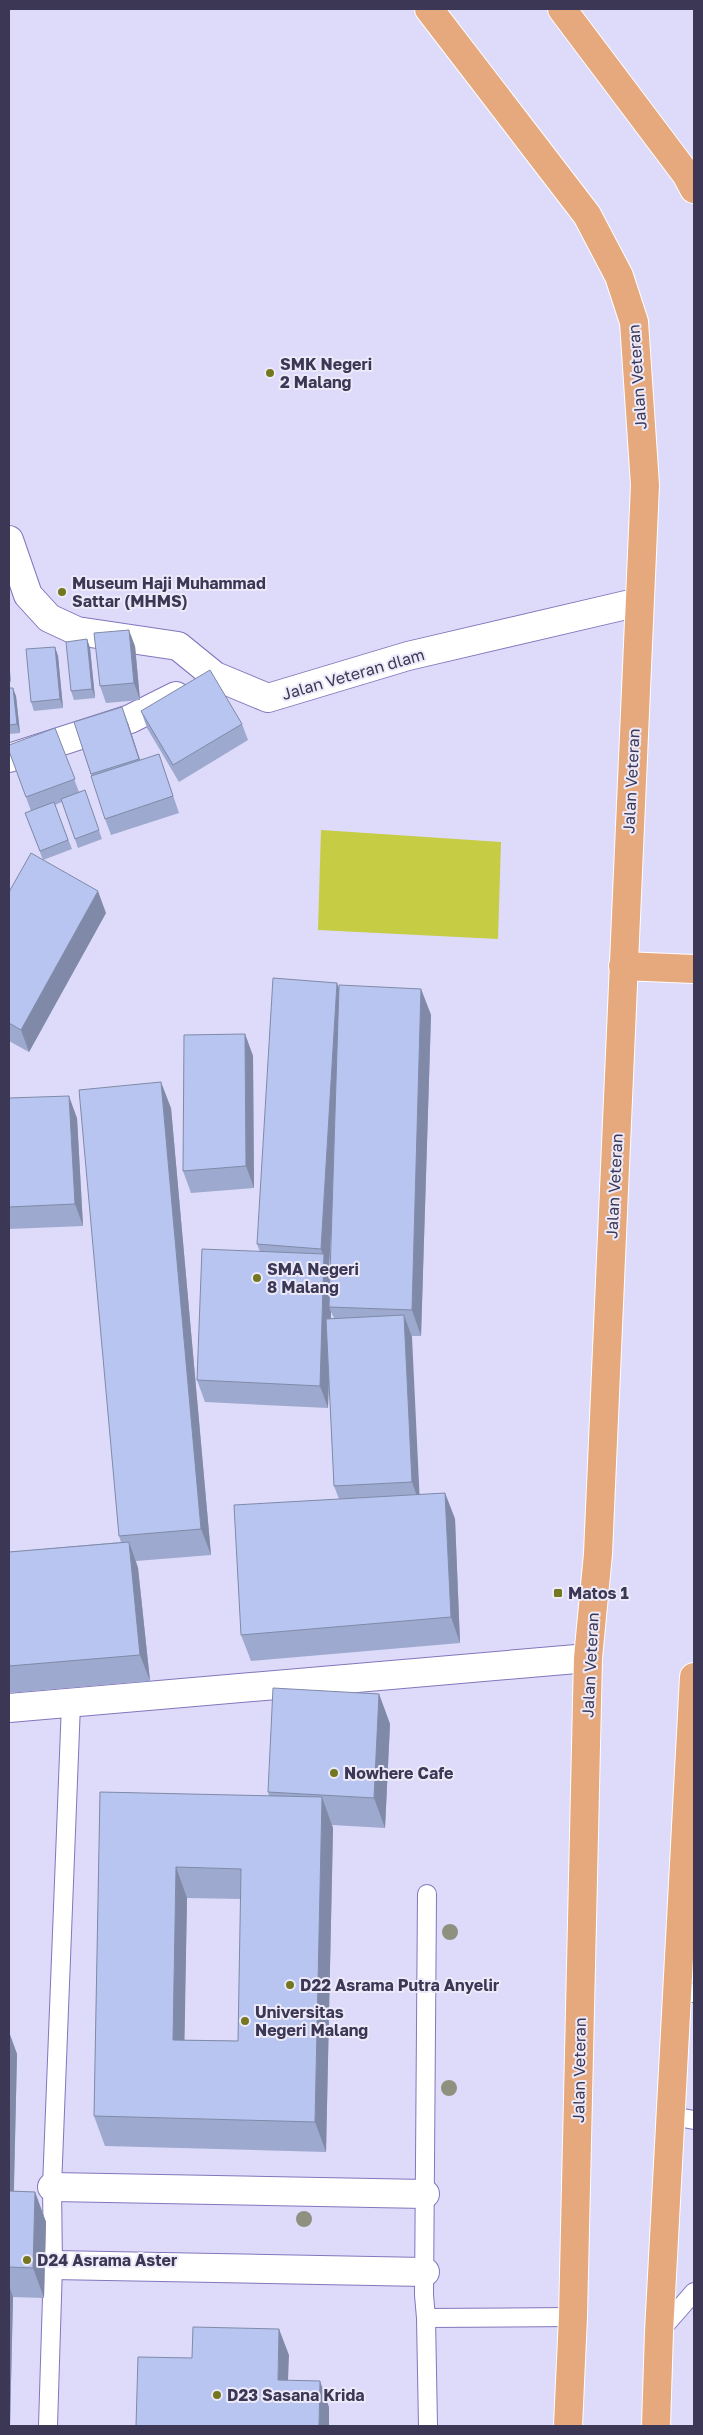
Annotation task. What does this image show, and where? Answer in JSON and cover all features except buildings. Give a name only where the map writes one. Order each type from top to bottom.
[{"type":"main road","name":"Jalan Veteran","points":[[429,9],[588,215],[619,276],[634,322],[644,485],[598,1554],[588,1658],[573,2317],[568,2426]]},
{"type":"main road","points":[[562,9],[691,178]]},
{"type":"main road","points":[[623,966],[694,969]]},
{"type":"main road","points":[[656,2426],[658,2332],[683,2118],[694,1676]]},
{"type":"street","name":"Jalan Veteran dlam","points":[[9,540],[28,595],[49,618],[77,631],[178,646],[215,676],[268,698],[408,656],[639,602]]},
{"type":"street","points":[[9,758],[130,719],[215,676]]},
{"type":"street","points":[[9,1708],[588,1658]]},
{"type":"street","points":[[52,2186],[425,2194]]},
{"type":"street","points":[[53,2265],[425,2272]]},
{"type":"lane","points":[[48,2426],[53,2265],[52,2186],[71,1704]]},
{"type":"lane","points":[[427,1894],[425,2272],[428,2426]]},
{"type":"lane","points":[[658,2332],[694,2292]]},
{"type":"lane","points":[[426,2318],[573,2317]]},
{"type":"shaded area","points":[[321,830],[501,842],[498,939],[318,930]]},
{"type":"place","name":"SMK Negeri 2 Malang","points":[[270,373]]},
{"type":"place","name":"Museum Haji Muhammad Sattar (MHMS)","points":[[62,592]]},
{"type":"place","name":"SMA Negeri 8 Malang","points":[[257,1278]]},
{"type":"place","name":"Matos 1","points":[[558,1593]]},
{"type":"place","name":"Nowhere Cafe","points":[[334,1773]]},
{"type":"place","name":"D22 Asrama Putra Anyelir","points":[[290,1985]]},
{"type":"place","name":"Universitas Negeri Malang","points":[[245,2021]]},
{"type":"place","name":"D24 Asrama Aster","points":[[27,2260]]},
{"type":"place","name":"D23 Sasana Krida","points":[[217,2395]]}]
